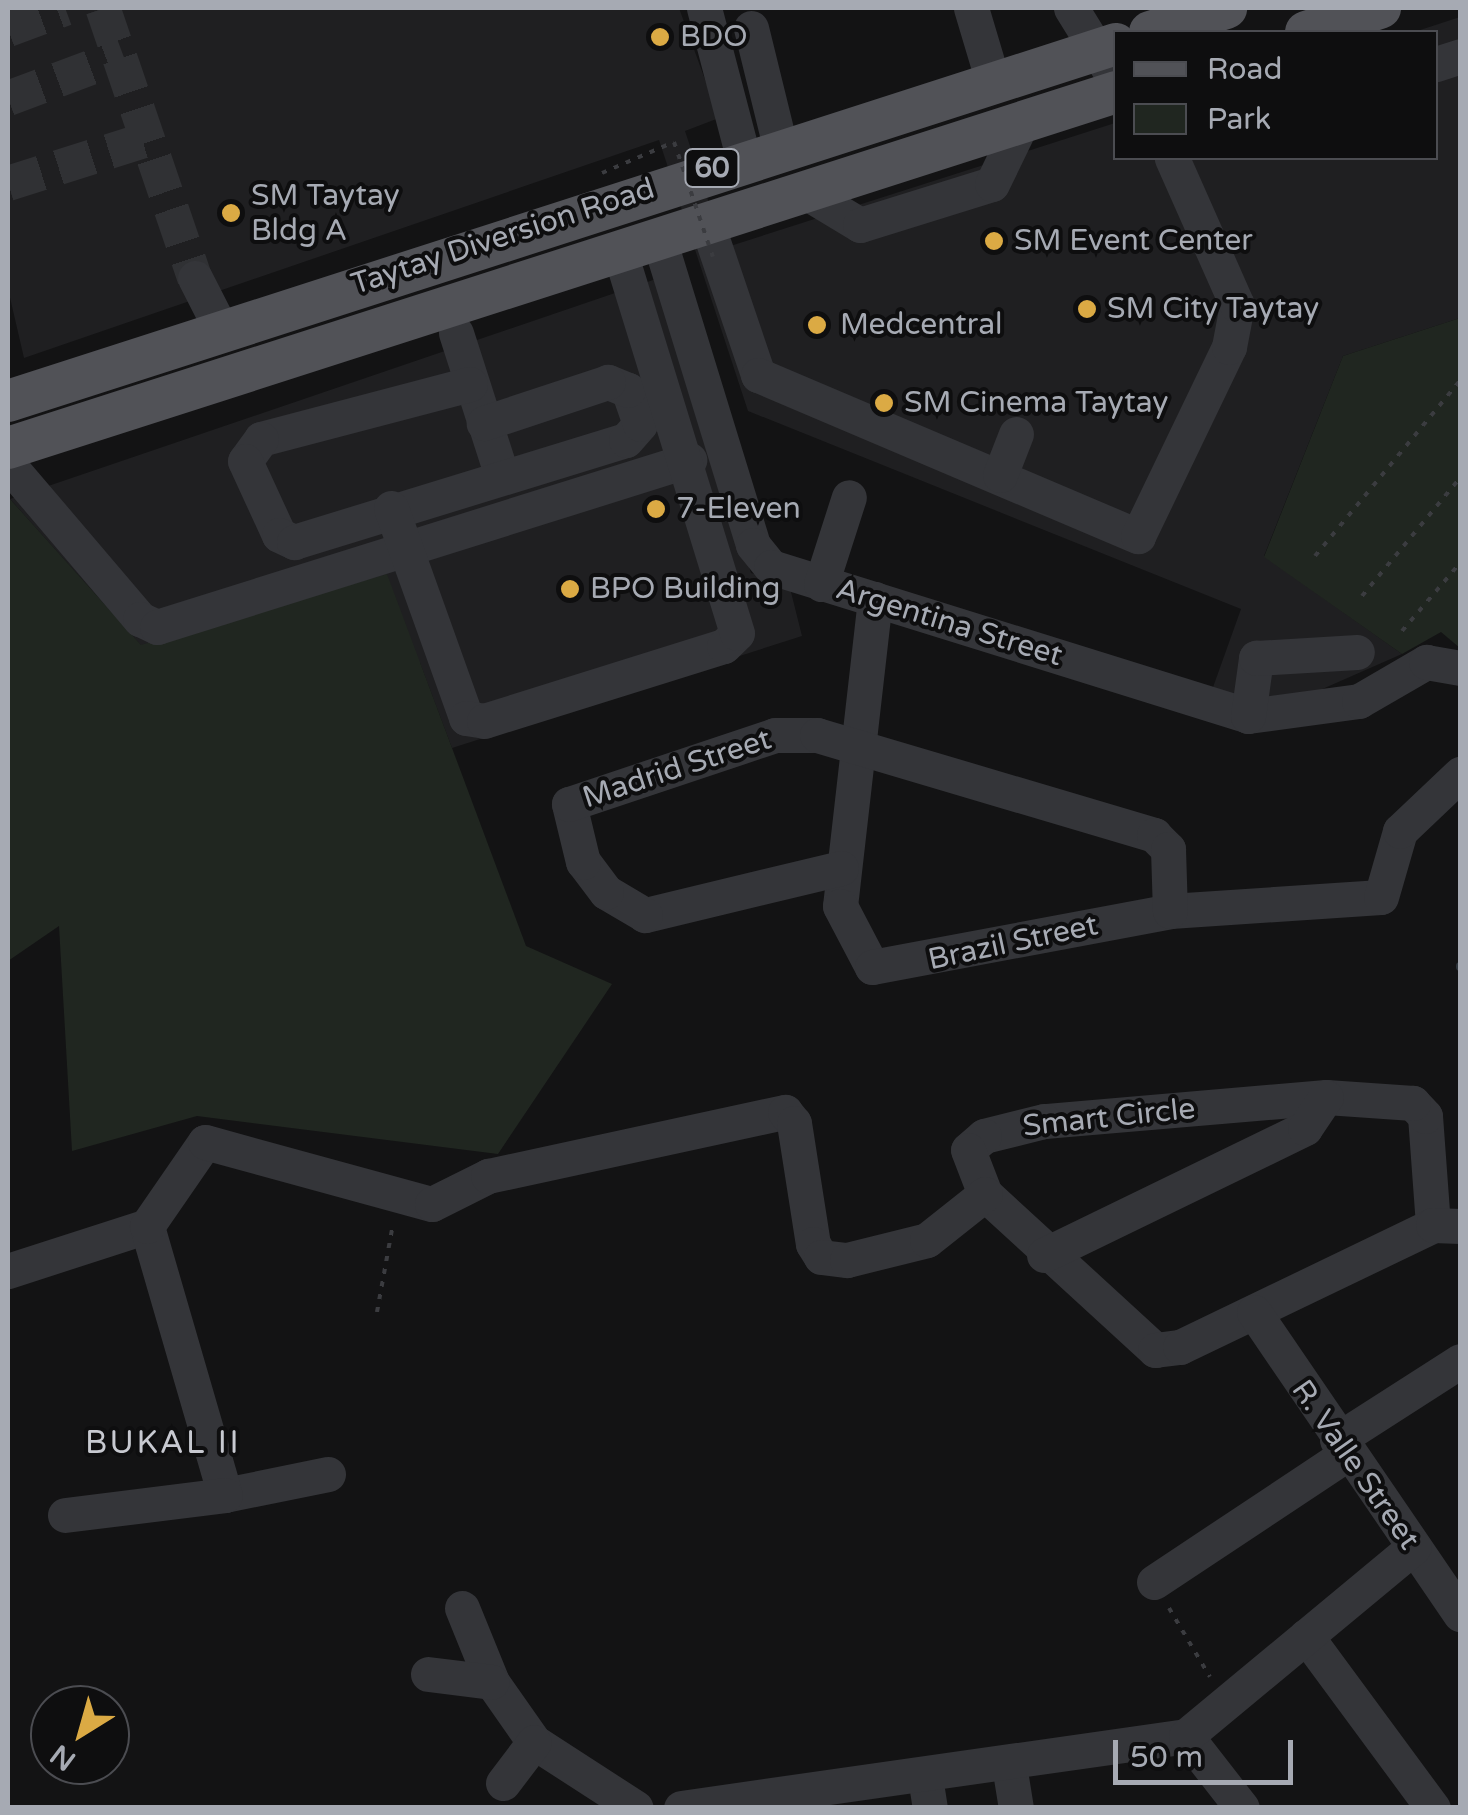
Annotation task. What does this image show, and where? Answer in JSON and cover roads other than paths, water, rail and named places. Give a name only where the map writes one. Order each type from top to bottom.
[{"type":"main road","points":[[1156,30],[1226,8]]},
{"type":"main road","points":[[1312,30],[1380,8]]},
{"type":"main road","name":"Taytay Diversion Road","points":[[8,401],[205,312],[993,82],[1110,58]]},
{"type":"main road","name":"Taytay Diversion Road","points":[[8,448],[453,320],[638,243],[710,239],[807,192],[1113,93]]},
{"type":"street","points":[[704,8],[762,152]]},
{"type":"street","points":[[971,8],[993,82]]},
{"type":"street","points":[[1070,8],[1110,58]]},
{"type":"street","points":[[750,28],[762,152]]},
{"type":"street","points":[[710,239],[758,375],[1138,536],[1228,347],[1237,305],[1173,160]]},
{"type":"street","points":[[391,508],[466,718],[484,721],[724,646],[738,617],[689,460],[638,243]]},
{"type":"street","name":"Argentina Street","points":[[638,243],[758,560],[822,584],[1248,716],[1359,701],[1426,662],[1460,668]]},
{"type":"street","points":[[453,320],[501,473]]},
{"type":"street","points":[[470,384],[248,449],[260,498],[285,541],[501,473],[626,440],[640,424],[628,390],[608,382],[484,423]]},
{"type":"street","points":[[1000,476],[1016,434]]},
{"type":"street","points":[[8,464],[150,626],[406,555],[689,460]]},
{"type":"street","points":[[822,584],[849,497]]},
{"type":"street","name":"Brazil Street","points":[[875,599],[860,749],[841,868],[852,943],[884,970],[1170,912],[1381,897],[1400,832],[1460,774]]},
{"type":"street","points":[[1248,716],[1256,658],[1357,652]]},
{"type":"street","name":"Madrid Street","points":[[841,868],[646,914],[606,892],[583,862],[569,804],[775,735],[860,749],[1154,836],[1168,850],[1170,912]]},
{"type":"street","points":[[1044,1255],[1305,1128],[1326,1097]]},
{"type":"street","name":"Smart Circle","points":[[1326,1097],[1423,1110],[1447,1226],[1254,1312],[1155,1350],[1044,1255],[985,1194],[968,1150],[993,1133],[1326,1097]]},
{"type":"street","points":[[8,1272],[147,1226],[204,1142],[406,1202],[432,1204],[488,1176],[768,1110],[794,1123],[821,1257],[847,1260],[927,1240],[985,1194]]},
{"type":"street","points":[[147,1226],[226,1494]]},
{"type":"street","name":"R. Valle Street","points":[[1254,1312],[1342,1447],[1460,1614]]},
{"type":"street","points":[[1154,1582],[1460,1361]]},
{"type":"street","points":[[65,1515],[226,1494],[328,1474]]},
{"type":"street","points":[[681,1808],[928,1792],[1009,1765],[1186,1736],[1414,1547]]},
{"type":"street","points":[[462,1608],[492,1682],[534,1742],[636,1808]]},
{"type":"street","points":[[1306,1636],[1434,1808]]},
{"type":"street","points":[[428,1674],[492,1682]]},
{"type":"street","points":[[1186,1736],[1242,1808]]},
{"type":"street","points":[[504,1783],[534,1742]]},
{"type":"street","points":[[1009,1765],[1016,1808]]},
{"type":"tunnel","points":[[8,29],[65,8]]},
{"type":"tunnel","points":[[103,8],[195,278]]},
{"type":"tunnel","points":[[8,98],[123,55]]},
{"type":"tunnel","points":[[8,183],[150,138]]},
{"type":"place","name":"BDO","points":[[660,37]]},
{"type":"place","name":"SM Taytay Bldg A","points":[[231,213]]},
{"type":"place","name":"SM Event Center","points":[[994,241]]},
{"type":"place","name":"SM City Taytay","points":[[1087,309]]},
{"type":"place","name":"Medcentral","points":[[817,325]]},
{"type":"place","name":"SM Cinema Taytay","points":[[884,403]]},
{"type":"place","name":"7-Eleven","points":[[656,509]]},
{"type":"place","name":"BPO Building","points":[[570,589]]},
{"type":"district","name":"BUKAL II","points":[[163,1443]]}]
